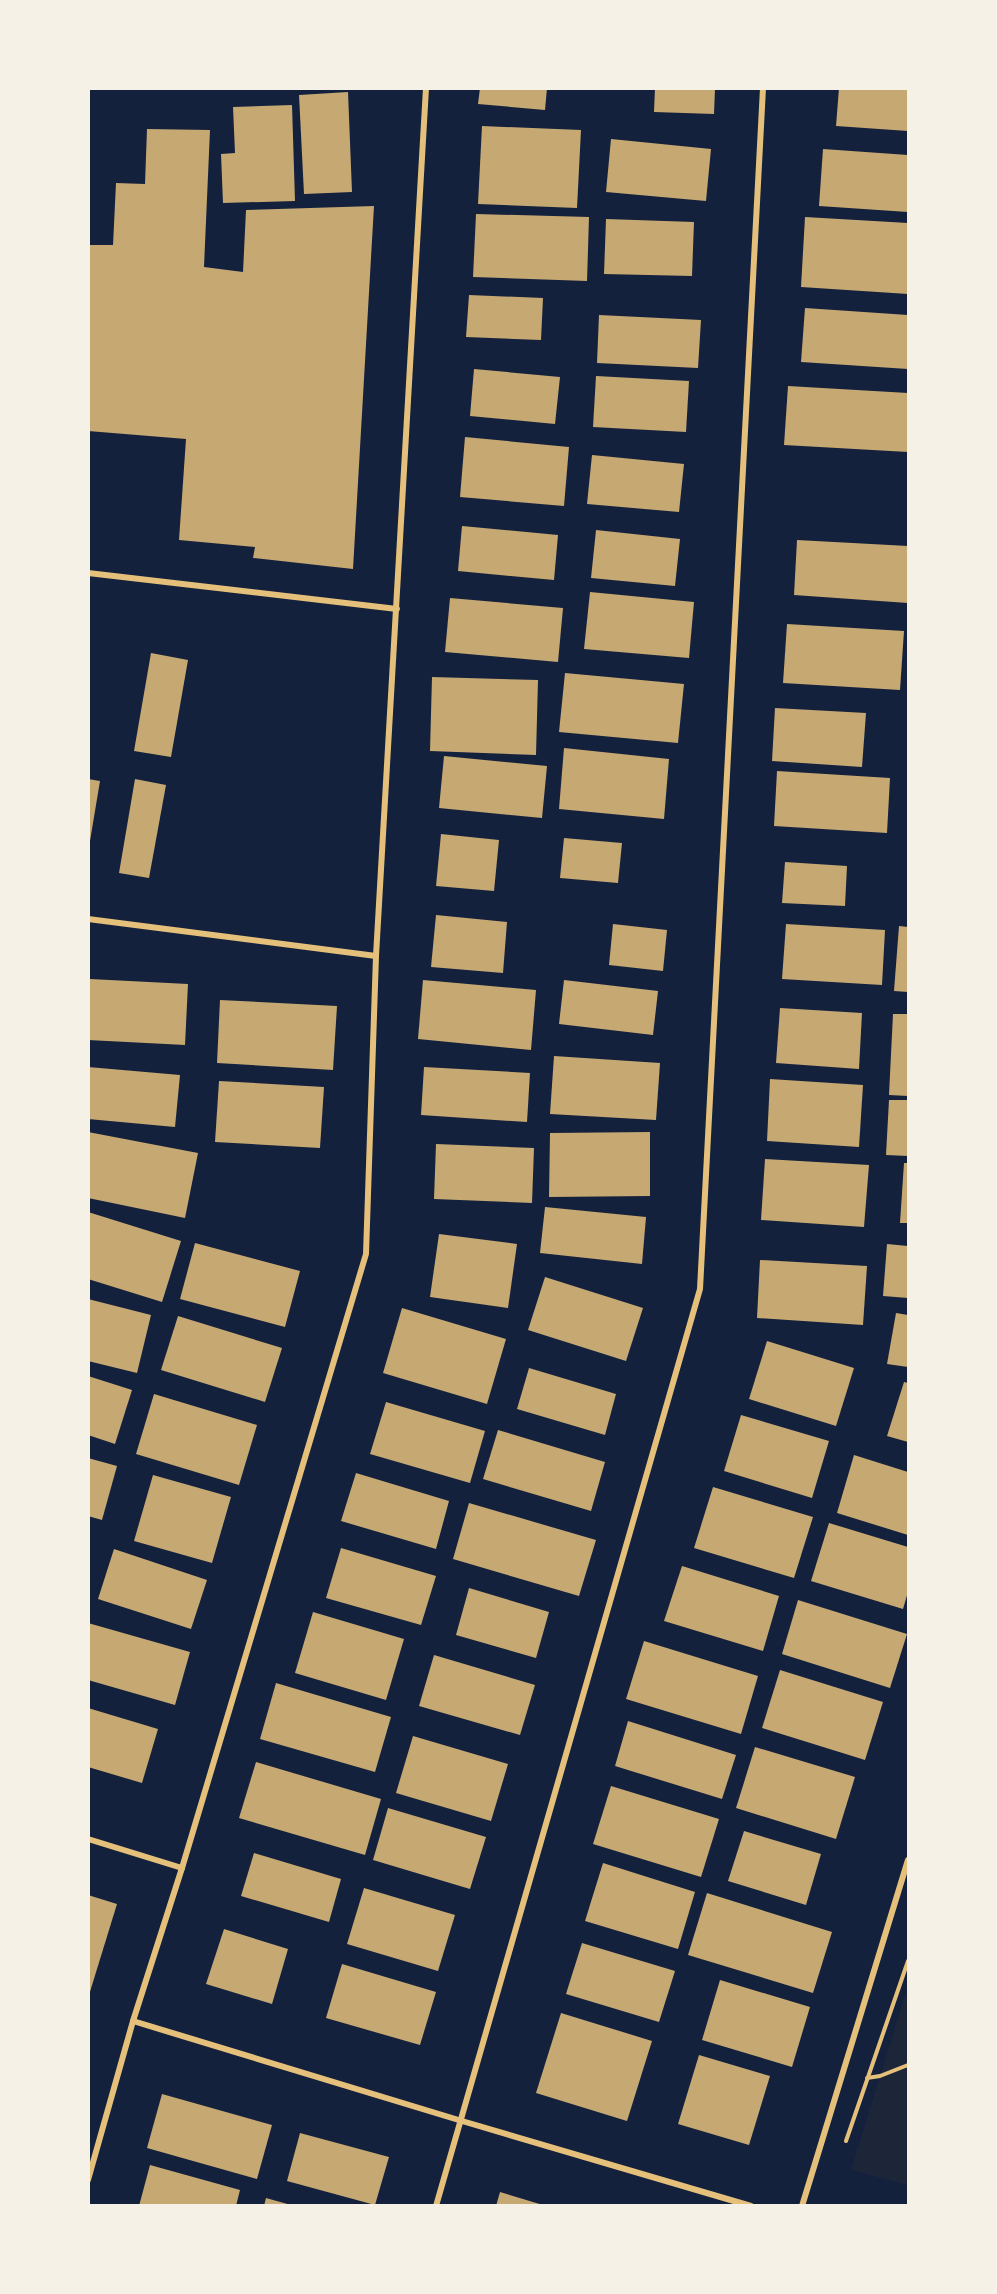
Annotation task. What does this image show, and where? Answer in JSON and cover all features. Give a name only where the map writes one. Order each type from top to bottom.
[{"type":"street","points":[[88,2180],[133,2021],[182,1868],[366,1254],[376,956],[426,88]]},
{"type":"street","points":[[436,2205],[700,1289],[763,88]]},
{"type":"street","points":[[88,573],[397,609]]},
{"type":"street","points":[[88,919],[376,956]]},
{"type":"street","points":[[88,1839],[182,1868]]},
{"type":"street","points":[[802,2205],[909,1860]]},
{"type":"street","points":[[133,2021],[462,2121],[751,2205]]},
{"type":"path","points":[[846,2142],[909,1960]]},
{"type":"path","points":[[880,2076],[909,2065]]},
{"type":"shaded area","points":[[908,1986],[908,2185],[851,2170]]},
{"type":"building","points":[[480,88],[547,88],[545,110],[478,104]]},
{"type":"building","points":[[655,88],[715,88],[714,114],[654,112]]},
{"type":"building","points":[[839,88],[908,88],[908,131],[836,126]]},
{"type":"building","points":[[348,92],[352,192],[304,194],[299,95]]},
{"type":"building","points":[[292,105],[295,201],[223,203],[221,154],[235,153],[233,107]]},
{"type":"building","points":[[482,126],[581,130],[577,208],[478,204]]},
{"type":"building","points":[[147,129],[210,130],[204,267],[243,272],[246,210],[374,206],[353,569],[253,558],[255,547],[179,540],[186,439],[88,431],[88,245],[113,245],[116,183],[145,184]]},
{"type":"building","points":[[611,139],[711,149],[706,201],[606,192]]},
{"type":"building","points":[[823,149],[908,155],[908,212],[819,206]]},
{"type":"building","points":[[476,214],[589,217],[587,281],[473,277]]},
{"type":"building","points":[[805,217],[908,223],[908,294],[801,287]]},
{"type":"building","points":[[606,219],[694,222],[692,276],[604,274]]},
{"type":"building","points":[[469,295],[543,298],[541,340],[466,337]]},
{"type":"building","points":[[805,308],[908,315],[908,369],[801,362]]},
{"type":"building","points":[[599,315],[701,320],[698,368],[597,363]]},
{"type":"building","points":[[474,369],[560,377],[555,424],[470,416]]},
{"type":"building","points":[[596,376],[689,381],[686,432],[593,427]]},
{"type":"building","points":[[788,386],[908,393],[908,452],[784,445]]},
{"type":"building","points":[[465,437],[569,447],[564,506],[460,497]]},
{"type":"building","points":[[592,455],[684,464],[679,512],[587,504]]},
{"type":"building","points":[[462,526],[558,535],[554,580],[458,571]]},
{"type":"building","points":[[596,530],[680,539],[675,586],[591,578]]},
{"type":"building","points":[[797,540],[908,546],[908,603],[794,595]]},
{"type":"building","points":[[590,592],[694,602],[689,658],[584,649]]},
{"type":"building","points":[[450,598],[563,608],[558,662],[445,652]]},
{"type":"building","points":[[787,624],[904,631],[900,690],[783,683]]},
{"type":"building","points":[[151,653],[188,660],[171,757],[134,751]]},
{"type":"building","points":[[565,673],[684,684],[678,743],[559,732]]},
{"type":"building","points":[[432,677],[538,680],[536,755],[430,751]]},
{"type":"building","points":[[775,708],[866,713],[862,767],[772,761]]},
{"type":"building","points":[[564,748],[669,759],[664,819],[559,809]]},
{"type":"building","points":[[444,756],[547,766],[542,818],[439,808]]},
{"type":"building","points":[[777,771],[890,778],[887,833],[774,826]]},
{"type":"building","points":[[88,779],[100,781],[90,841],[88,841]]},
{"type":"building","points":[[135,779],[166,785],[149,878],[119,873]]},
{"type":"building","points":[[441,834],[499,840],[494,891],[436,886]]},
{"type":"building","points":[[564,838],[622,843],[618,883],[560,878]]},
{"type":"building","points":[[785,862],[847,866],[845,906],[782,903]]},
{"type":"building","points":[[436,915],[507,922],[503,973],[431,967]]},
{"type":"building","points":[[613,924],[667,930],[663,971],[609,965]]},
{"type":"building","points":[[786,924],[885,930],[882,985],[782,979]]},
{"type":"building","points":[[899,926],[908,927],[908,992],[894,991]]},
{"type":"building","points":[[90,979],[188,984],[185,1045],[88,1040]]},
{"type":"building","points":[[423,980],[536,990],[531,1050],[418,1039]]},
{"type":"building","points":[[564,980],[658,991],[653,1035],[559,1024]]},
{"type":"building","points":[[220,1000],[337,1006],[333,1070],[217,1063]]},
{"type":"building","points":[[780,1008],[862,1013],[859,1069],[776,1063]]},
{"type":"building","points":[[893,1014],[908,1014],[908,1096],[889,1095]]},
{"type":"building","points":[[554,1056],[660,1063],[656,1120],[550,1114]]},
{"type":"building","points":[[88,1067],[180,1075],[175,1127],[88,1119]]},
{"type":"building","points":[[424,1067],[530,1073],[527,1122],[421,1115]]},
{"type":"building","points":[[770,1079],[863,1085],[859,1147],[767,1141]]},
{"type":"building","points":[[219,1081],[324,1087],[320,1148],[215,1142]]},
{"type":"building","points":[[889,1100],[908,1100],[908,1156],[886,1155]]},
{"type":"building","points":[[88,1132],[198,1153],[185,1218],[88,1198]]},
{"type":"building","points":[[650,1132],[650,1196],[549,1197],[550,1133]]},
{"type":"building","points":[[436,1144],[534,1148],[532,1203],[434,1199]]},
{"type":"building","points":[[765,1159],[869,1165],[864,1227],[761,1220]]},
{"type":"building","points":[[904,1163],[908,1163],[908,1223],[900,1223]]},
{"type":"building","points":[[545,1207],[646,1217],[642,1264],[540,1253]]},
{"type":"building","points":[[88,1212],[181,1241],[162,1302],[88,1279]]},
{"type":"building","points":[[439,1234],[517,1244],[508,1308],[430,1297]]},
{"type":"building","points":[[195,1243],[300,1271],[285,1327],[180,1299]]},
{"type":"building","points":[[887,1244],[908,1246],[908,1298],[883,1296]]},
{"type":"building","points":[[760,1260],[867,1266],[863,1325],[757,1318]]},
{"type":"building","points":[[545,1277],[643,1308],[626,1361],[528,1330]]},
{"type":"building","points":[[88,1299],[151,1315],[137,1373],[88,1361]]},
{"type":"building","points":[[402,1308],[506,1339],[487,1404],[383,1373]]},
{"type":"building","points":[[896,1313],[908,1315],[908,1367],[887,1364]]},
{"type":"building","points":[[178,1316],[282,1348],[265,1402],[161,1370]]},
{"type":"building","points":[[767,1341],[854,1368],[836,1426],[749,1399]]},
{"type":"building","points":[[529,1368],[616,1394],[605,1435],[517,1409]]},
{"type":"building","points":[[88,1376],[132,1390],[115,1444],[88,1435]]},
{"type":"building","points":[[904,1382],[908,1383],[908,1442],[887,1436]]},
{"type":"building","points":[[154,1394],[257,1425],[239,1485],[136,1454]]},
{"type":"building","points":[[386,1402],[485,1431],[470,1483],[370,1454]]},
{"type":"building","points":[[741,1415],[829,1441],[812,1498],[724,1471]]},
{"type":"building","points":[[498,1430],[605,1462],[591,1511],[483,1479]]},
{"type":"building","points":[[854,1455],[908,1472],[908,1535],[837,1513]]},
{"type":"building","points":[[88,1458],[117,1466],[102,1520],[88,1516]]},
{"type":"building","points":[[356,1473],[449,1501],[436,1549],[341,1521]]},
{"type":"building","points":[[153,1475],[231,1497],[212,1563],[134,1541]]},
{"type":"building","points":[[713,1487],[813,1517],[794,1578],[694,1548]]},
{"type":"building","points":[[469,1503],[596,1540],[579,1596],[453,1559]]},
{"type":"building","points":[[829,1523],[908,1547],[908,1592],[903,1609],[811,1581]]},
{"type":"building","points":[[341,1548],[436,1576],[421,1625],[326,1598]]},
{"type":"building","points":[[114,1549],[207,1580],[191,1629],[98,1599]]},
{"type":"building","points":[[682,1566],[779,1596],[763,1651],[664,1621]]},
{"type":"building","points":[[469,1588],[549,1612],[536,1658],[456,1635]]},
{"type":"building","points":[[798,1600],[907,1634],[890,1688],[782,1654]]},
{"type":"building","points":[[313,1612],[404,1639],[386,1700],[295,1673]]},
{"type":"building","points":[[88,1623],[190,1652],[175,1705],[88,1680]]},
{"type":"building","points":[[644,1641],[758,1676],[741,1734],[626,1699]]},
{"type":"building","points":[[434,1655],[535,1685],[520,1735],[419,1706]]},
{"type":"building","points":[[780,1670],[883,1702],[865,1760],[762,1728]]},
{"type":"building","points":[[276,1683],[391,1717],[375,1772],[260,1739]]},
{"type":"building","points":[[88,1708],[158,1729],[142,1783],[88,1767]]},
{"type":"building","points":[[628,1721],[736,1755],[722,1799],[615,1766]]},
{"type":"building","points":[[413,1736],[508,1764],[491,1821],[396,1793]]},
{"type":"building","points":[[755,1747],[855,1777],[836,1839],[736,1808]]},
{"type":"building","points":[[256,1762],[381,1799],[365,1855],[239,1818]]},
{"type":"building","points":[[611,1786],[719,1819],[701,1877],[593,1844]]},
{"type":"building","points":[[388,1808],[486,1837],[470,1889],[373,1860]]},
{"type":"building","points":[[744,1831],[821,1854],[806,1905],[728,1881]]},
{"type":"building","points":[[254,1853],[341,1879],[329,1922],[241,1896]]},
{"type":"building","points":[[603,1863],[695,1892],[678,1949],[585,1921]]},
{"type":"building","points":[[364,1888],[455,1915],[438,1971],[347,1944]]},
{"type":"building","points":[[707,1893],[832,1932],[813,1993],[688,1955]]},
{"type":"building","points":[[88,1895],[117,1904],[89,1995],[88,1995]]},
{"type":"building","points":[[224,1929],[288,1949],[272,2004],[206,1984]]},
{"type":"building","points":[[582,1943],[675,1971],[659,2022],[566,1994]]},
{"type":"building","points":[[342,1964],[436,1992],[420,2045],[326,2018]]},
{"type":"building","points":[[720,1980],[810,2007],[792,2067],[702,2040]]},
{"type":"building","points":[[561,2013],[652,2041],[627,2121],[536,2093]]},
{"type":"building","points":[[699,2055],[770,2076],[749,2145],[678,2124]]},
{"type":"building","points":[[162,2094],[272,2125],[257,2179],[147,2148]]},
{"type":"building","points":[[300,2133],[389,2157],[375,2205],[287,2181]]},
{"type":"building","points":[[150,2165],[240,2190],[236,2206],[139,2206]]},
{"type":"building","points":[[500,2192],[543,2205],[543,2206],[496,2206]]},
{"type":"building","points":[[266,2198],[291,2205],[291,2206],[264,2206]]}]
